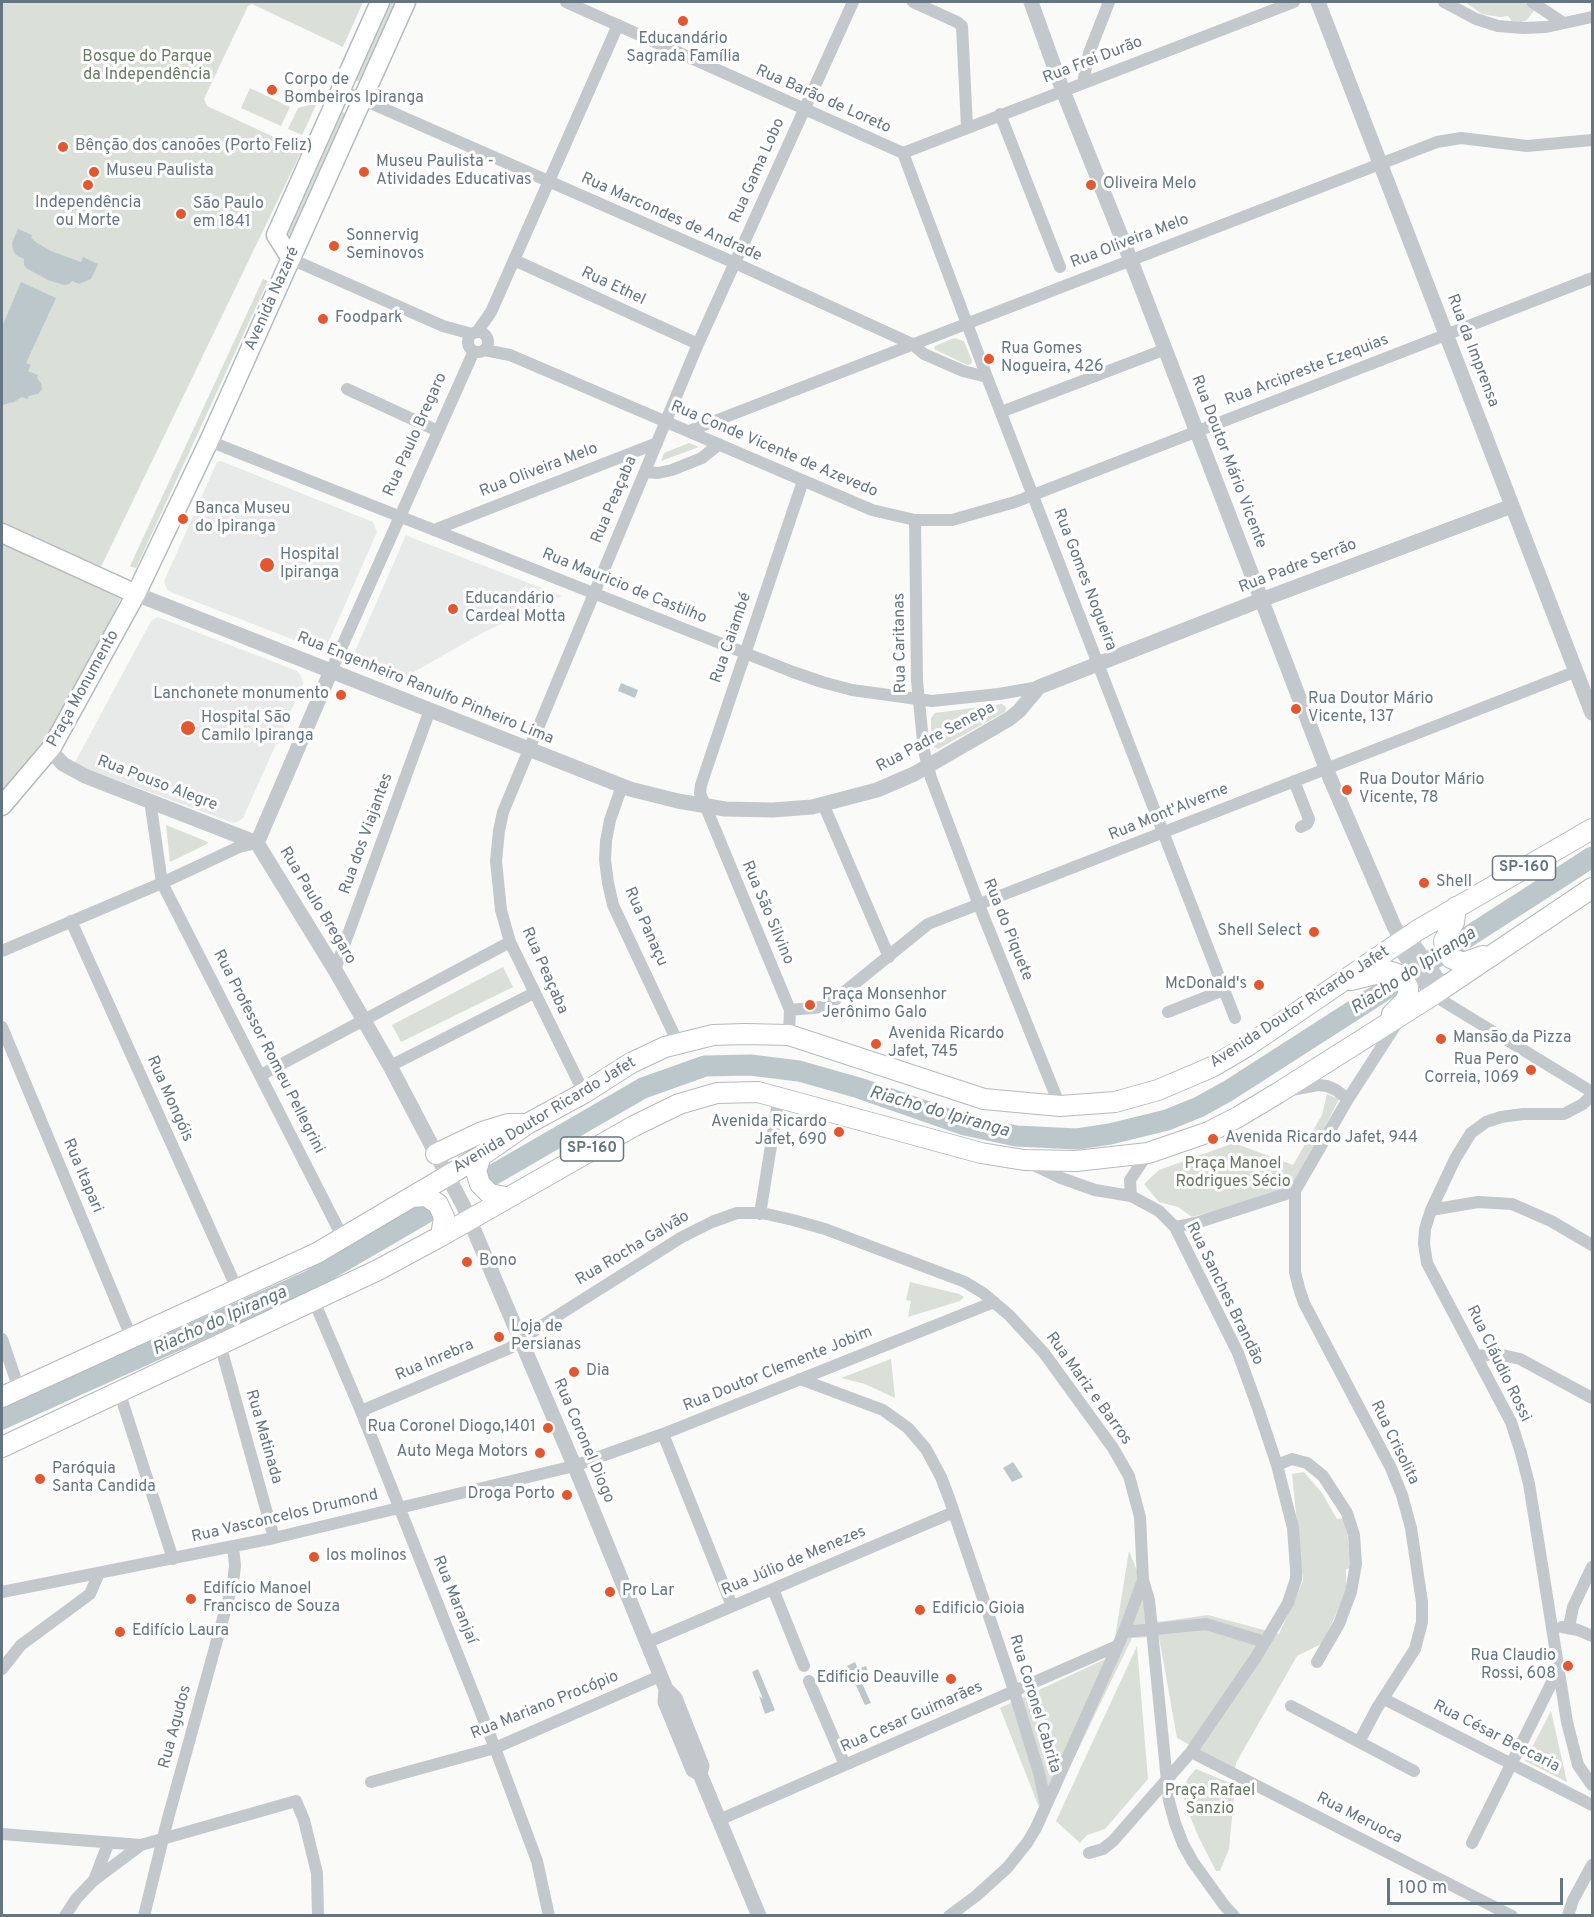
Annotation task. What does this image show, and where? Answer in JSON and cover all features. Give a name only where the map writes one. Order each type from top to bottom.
[{"type":"main road","name":"Avenida Nazaré","points":[[291,259],[276,235],[380,2]]},
{"type":"main road","name":"Avenida Nazaré","points":[[136,594],[209,441],[405,2]]},
{"type":"main road","points":[[2,533],[136,594]]},
{"type":"main road","name":"Praça Monumento","points":[[2,806],[50,750],[136,594]]},
{"type":"main road","name":"Avenida Doutor Ricardo Jafet","points":[[10,1393],[317,1253],[481,1156],[527,1124],[584,1093],[631,1063],[678,1042],[713,1035],[789,1035],[984,1099],[1060,1106],[1115,1102],[1158,1090],[1212,1067],[1246,1047],[1340,982],[1404,943],[1456,907],[1593,829]]},
{"type":"main road","points":[[1148,1153],[1209,1131],[1238,1117],[1370,1034],[1404,1007],[1437,989],[1593,888]]},
{"type":"main road","points":[[1456,907],[1454,922],[1444,946],[1446,953],[1463,963],[1495,952]]},
{"type":"main road","points":[[1340,982],[1383,972],[1396,972],[1408,987],[1404,1007]]},
{"type":"main road","name":"SP-160","points":[[2,1447],[314,1301],[441,1236],[467,1213],[506,1197],[634,1126],[679,1104],[717,1093],[758,1092],[779,1096],[981,1153],[1024,1161],[1076,1161],[1148,1153]]},
{"type":"main road","points":[[436,1154],[482,1132],[508,1124],[527,1124]]},
{"type":"main road","points":[[481,1156],[476,1171],[480,1184],[490,1194],[506,1197]]},
{"type":"main road","points":[[412,1197],[426,1196],[438,1204],[444,1217],[441,1236]]},
{"type":"street","name":"Rua Barão de Loreto","points":[[566,2],[903,153]]},
{"type":"street","name":"Rua Gama Lobo","points":[[665,421],[803,109],[853,2]]},
{"type":"street","points":[[913,2],[962,26],[968,127]]},
{"type":"street","name":"Rua Doutor Mário Vicente","points":[[1031,2],[1063,91],[1166,349],[1326,768],[1404,943],[1437,989]]},
{"type":"street","points":[[1083,83],[1089,53],[1109,2]]},
{"type":"street","name":"Rua Frei Durão","points":[[903,153],[1294,2]]},
{"type":"street","name":"Rua da Imprensa","points":[[1318,2],[1593,713]]},
{"type":"street","points":[[1444,2],[1476,19],[1498,26],[1546,27],[1593,17]]},
{"type":"street","points":[[1532,2],[1562,22]]},
{"type":"street","name":"Rua Paulo Bregaro","points":[[467,1213],[364,1020],[257,843],[618,25]]},
{"type":"street","name":"Rua Marcondes de Andrade","points":[[341,90],[735,263],[912,344],[924,354],[963,372],[987,376]]},
{"type":"street","points":[[1000,114],[1060,267]]},
{"type":"street","name":"Rua Oliveira Melo","points":[[688,431],[1437,142],[1461,138],[1527,146],[1593,140]]},
{"type":"street","name":"Rua Gomes Nogueira","points":[[903,153],[1235,1018]]},
{"type":"street","name":"Rua Conde Vicente de Azevedo","points":[[291,259],[872,510],[915,520],[961,519],[1033,495]]},
{"type":"street","name":"Rua Ethel","points":[[514,260],[698,344]]},
{"type":"street","name":"Rua Arcipreste Ezequias","points":[[1033,495],[1593,278]]},
{"type":"street","points":[[1001,412],[1166,349]]},
{"type":"street","points":[[347,389],[438,431]]},
{"type":"street","name":"Rua Peaçaba","points":[[584,1093],[510,942],[501,910],[498,886],[496,861],[499,831],[510,790],[665,421]]},
{"type":"street","name":"Rua Mauricio de Castilho","points":[[209,441],[822,682],[852,690],[932,701],[962,699],[1040,687]]},
{"type":"street","name":"Rua Oliveira Melo","points":[[434,530],[657,443]]},
{"type":"street","points":[[645,472],[658,473],[672,470],[702,458],[719,444]]},
{"type":"street","name":"Rua Caiambé","points":[[703,806],[700,793],[701,784],[803,481]]},
{"type":"street","name":"Rua Padre Serrão","points":[[1098,664],[1512,506]]},
{"type":"street","name":"Rua Caritanas","points":[[915,520],[918,700],[927,765]]},
{"type":"street","name":"Rua Engenheiro Ranulfo Pinheiro Lima","points":[[136,594],[622,786],[703,806]]},
{"type":"street","name":"Rua Padre Senepa","points":[[703,806],[773,810],[812,807],[877,789],[914,774],[1009,719],[1040,687],[1098,664]]},
{"type":"street","name":"Rua Mont'Alverne","points":[[790,1010],[822,1007],[832,1002],[928,924],[1577,671]]},
{"type":"street","name":"Rua dos Viajantes","points":[[335,970],[430,710]]},
{"type":"street","name":"Rua Pouso Alegre","points":[[50,750],[63,764],[73,770],[257,843]]},
{"type":"street","name":"Rua do Piquete","points":[[927,765],[979,905],[1060,1106]]},
{"type":"street","points":[[1294,781],[1309,819],[1307,824],[1301,827]]},
{"type":"street","name":"Rua Panaçu","points":[[622,786],[610,820],[606,841],[605,860],[608,883],[613,905],[678,1042]]},
{"type":"street","name":"Rua Professor Romeu Pellegrini","points":[[150,800],[162,882],[344,1238]]},
{"type":"street","points":[[823,804],[889,957]]},
{"type":"street","name":"Rua São Silvino","points":[[703,806],[790,1010],[789,1035]]},
{"type":"street","points":[[2,951],[239,847],[257,843]]},
{"type":"street","name":"Rua Mongóis","points":[[71,921],[237,1291]]},
{"type":"street","points":[[261,1075],[510,942]]},
{"type":"street","points":[[1437,989],[1453,1007],[1593,1094]]},
{"type":"street","points":[[1168,1012],[1224,990]]},
{"type":"street","points":[[390,1066],[534,993]]},
{"type":"street","points":[[1175,1227],[1199,1222],[1295,1191],[1404,1007]]},
{"type":"street","name":"Rua Itapari","points":[[2,1026],[132,1339]]},
{"type":"street","points":[[1278,1093],[1318,1085],[1336,1090],[1348,1099]]},
{"type":"street","name":"Rua Cláudio Rossi","points":[[1593,1094],[1583,1104],[1564,1114],[1523,1114],[1501,1117],[1486,1122],[1471,1133],[1431,1210],[1425,1229],[1424,1244],[1427,1263],[1511,1422],[1521,1453],[1531,1493],[1558,1670],[1573,1748],[1578,1765],[1593,1785]]},
{"type":"street","points":[[760,1214],[779,1096]]},
{"type":"street","points":[[1131,1196],[1130,1180],[1148,1153]]},
{"type":"street","name":"Rua Sanches Brandão","points":[[1024,1161],[1095,1190],[1131,1196],[1159,1211],[1175,1227],[1238,1353],[1277,1465],[1293,1528],[1296,1579],[1288,1603],[1265,1642],[1191,1752],[1108,1846],[1089,1853]]},
{"type":"street","name":"Rua Crisolita","points":[[1295,1191],[1295,1272],[1301,1295],[1391,1468],[1402,1495],[1417,1561],[1423,1612],[1419,1635],[1409,1660],[1377,1708],[1359,1742]]},
{"type":"street","points":[[1431,1210],[1478,1202],[1512,1204],[1551,1221],[1593,1245]]},
{"type":"street","name":"Rua Coronel Diogo","points":[[467,1213],[663,1683],[675,1698],[680,1710],[702,1766],[700,1774],[759,1916]]},
{"type":"street","name":"Rua Rocha Galvão","points":[[521,1338],[682,1237],[712,1222],[738,1213],[760,1214]]},
{"type":"street","name":"Rua Mariz e Barros","points":[[760,1214],[825,1229],[965,1282],[994,1302],[1044,1353],[1119,1457],[1129,1476],[1140,1517],[1143,1580],[1124,1632],[1027,1843],[1007,1868],[976,1896],[949,1916]]},
{"type":"street","name":"Rua Maranjaí","points":[[314,1301],[361,1412],[495,1748],[537,1861],[549,1916]]},
{"type":"street","name":"Rua Doutor Clemente Jobim","points":[[574,1466],[663,1434],[994,1302]]},
{"type":"street","name":"Rua Inrebra","points":[[361,1412],[510,1348],[521,1338]]},
{"type":"street","points":[[2,1339],[10,1393]]},
{"type":"street","name":"Rua Matinada","points":[[220,1344],[274,1538]]},
{"type":"street","points":[[1477,1356],[1498,1354],[1520,1359],[1593,1398]]},
{"type":"street","name":"Rua Coronel Cabrita","points":[[800,1379],[883,1410],[908,1428],[926,1449],[936,1467],[954,1512],[1014,1691],[1039,1773],[1046,1805]]},
{"type":"street","points":[[119,1391],[173,1559]]},
{"type":"street","points":[[663,1434],[732,1606]]},
{"type":"street","points":[[1277,1465],[1292,1460],[1299,1461],[1307,1463],[1323,1476],[1347,1513],[1354,1535],[1356,1564],[1351,1592],[1339,1624],[1317,1662]]},
{"type":"street","name":"Rua Vasconcelos Drumond","points":[[2,1592],[274,1538],[574,1466]]},
{"type":"street","name":"Rua Júlio de Menezes","points":[[646,1643],[954,1512]]},
{"type":"street","name":"Rua Agudos","points":[[144,1916],[233,1582],[235,1566],[233,1546]]},
{"type":"street","points":[[1569,1627],[1573,1607],[1593,1567]]},
{"type":"street","points":[[2,1669],[21,1645],[90,1594],[99,1573]]},
{"type":"street","points":[[1143,1580],[1149,1600],[1169,1801],[1183,1844],[1224,1905],[1234,1916]]},
{"type":"street","points":[[773,1589],[804,1666]]},
{"type":"street","points":[[1124,1632],[1206,1624],[1265,1642]]},
{"type":"street","points":[[1552,1626],[1569,1627],[1593,1636]]},
{"type":"street","name":"Rua Cesar Guimarães","points":[[719,1820],[1117,1646]]},
{"type":"street","points":[[1472,1843],[1558,1670]]},
{"type":"street","points":[[809,1681],[844,1765]]},
{"type":"street","name":"Rua Mariano Procópio","points":[[371,1782],[495,1748],[663,1683]]},
{"type":"street","name":"Rua César Beccaria","points":[[1384,1699],[1593,1805]]},
{"type":"street","points":[[1291,1706],[1414,1771]]},
{"type":"street","name":"Rua Meruoca","points":[[1191,1752],[1512,1916]]},
{"type":"street","points":[[2,1834],[141,1845],[296,1802],[304,1820],[317,1873],[318,1916]]},
{"type":"street","points":[[93,1881],[108,1844]]},
{"type":"street","points":[[65,1916],[76,1899],[93,1881],[141,1845]]},
{"type":"street","points":[[1568,1916],[1573,1900],[1593,1865]]},
{"type":"shaded area","points":[[18,229],[32,235],[31,238],[51,251],[81,262],[83,257],[98,264],[91,279],[79,284],[72,281],[64,285],[48,280],[26,268],[24,259],[16,255],[13,250],[12,243]]},
{"type":"shaded area","points":[[21,282],[56,298],[26,363],[31,365],[28,371],[38,375],[42,389],[38,394],[29,396],[27,399],[22,397],[2,405],[2,327]]},
{"type":"shaded area","name":"Hospital Ipiranga","points":[[221,461],[373,522],[377,532],[326,648],[320,650],[168,591],[164,582],[166,577],[217,462]]},
{"type":"shaded area","name":"Educandário Cardeal Motta","points":[[406,535],[562,596],[486,631],[398,681],[355,664],[352,658]]},
{"type":"shaded area","name":"Hospital São Camilo Ipiranga","points":[[158,617],[297,671],[301,676],[303,684],[243,818],[239,821],[233,823],[74,764],[151,621]]},
{"type":"shaded area","points":[[621,683],[638,690],[635,698],[618,691]]},
{"type":"shaded area","points":[[1013,1462],[1023,1477],[1012,1482],[1003,1468]]},
{"type":"shaded area","points":[[855,1662],[858,1669],[866,1666],[870,1677],[861,1681],[871,1703],[865,1705],[847,1666]]},
{"type":"shaded area","points":[[758,1669],[775,1710],[765,1714],[759,1696],[763,1699],[752,1672]]},
{"type":"green space","name":"Bosque do Parque da Independência","points":[[3,2],[363,2],[343,47],[252,4],[248,6],[204,99],[207,106],[302,150],[100,569],[2,524]]},
{"type":"green space","points":[[390,2],[396,2],[360,82],[355,80]]},
{"type":"green space","points":[[1465,2],[1523,2],[1535,9],[1527,20],[1520,23],[1512,21],[1508,16],[1482,14]]},
{"type":"green space","points":[[250,88],[290,107],[281,126],[241,108]]},
{"type":"green space","points":[[317,103],[302,135],[288,129],[298,108]]},
{"type":"green space","points":[[341,111],[346,114],[291,237],[286,234]]},
{"type":"green space","points":[[263,279],[268,281],[136,568],[132,567],[130,566]]},
{"type":"green space","points":[[954,338],[964,341],[972,361],[971,364],[967,365],[934,349],[935,346]]},
{"type":"green space","points":[[689,443],[699,447],[661,461],[664,453]]},
{"type":"green space","points":[[2,544],[121,598],[61,720],[2,802]]},
{"type":"green space","points":[[1002,704],[1006,707],[1005,712],[938,749],[934,747],[931,718],[935,713]]},
{"type":"green space","points":[[166,825],[208,842],[170,862]]},
{"type":"green space","points":[[503,967],[513,987],[401,1042],[392,1025]]},
{"type":"green space","name":"Praça Manoel Rodrigues Sécio","points":[[1327,1094],[1339,1099],[1294,1189],[1192,1217],[1178,1207],[1159,1202],[1144,1184],[1159,1170],[1234,1143],[1293,1165],[1322,1115]]},
{"type":"green space","points":[[910,1282],[964,1297],[960,1301],[908,1317],[911,1301],[906,1300]]},
{"type":"green space","points":[[891,1359],[895,1398],[865,1384],[841,1378]]},
{"type":"green space","points":[[1304,1472],[1322,1493],[1337,1519],[1345,1518],[1352,1568],[1346,1569],[1346,1592],[1323,1643],[1297,1656],[1236,1763],[1235,1770],[1177,1738],[1159,1637],[1132,1638],[1044,1820],[1000,1708],[1112,1656],[1129,1551],[1158,1622],[1208,1615],[1279,1634],[1303,1581],[1292,1474]]},
{"type":"green space","points":[[1137,1646],[1148,1779],[1105,1829],[1087,1835],[1080,1843],[1056,1821]]},
{"type":"green space","points":[[1551,1711],[1567,1782],[1525,1761]]},
{"type":"green space","name":"Praça Rafael Sanzio","points":[[1196,1769],[1235,1785],[1229,1849],[1220,1871],[1216,1871],[1199,1838],[1182,1792],[1188,1778]]},
{"type":"waterway","name":"Riacho do Ipiranga","points":[[491,1176],[643,1088],[705,1066],[750,1065],[799,1071],[859,1088],[965,1125],[1016,1136],[1077,1139],[1110,1134],[1167,1120],[1199,1107],[1228,1091],[1592,857]]},
{"type":"waterway","name":"Riacho do Ipiranga","points":[[2,1419],[309,1281],[431,1210]]},
{"type":"place","name":"Educandário Sagrada Família","points":[[683,21]]},
{"type":"place","name":"Corpo de Bombeiros Ipiranga","points":[[272,90]]},
{"type":"place","name":"Bênção dos canoões (Porto Feliz)","points":[[63,147]]},
{"type":"place","name":"Museu Paulista","points":[[94,172]]},
{"type":"place","name":"Museu Paulista - Atividades Educativas","points":[[364,172]]},
{"type":"place","name":"Independência ou Morte","points":[[88,185]]},
{"type":"place","name":"Oliveira Melo","points":[[1091,185]]},
{"type":"place","name":"São Paulo em 1841","points":[[181,214]]},
{"type":"place","name":"Sonnervig Seminovos","points":[[334,246]]},
{"type":"place","name":"Foodpark","points":[[323,319]]},
{"type":"place","name":"Rua Gomes Nogueira, 426","points":[[989,359]]},
{"type":"place","name":"Banca Museu do Ipiranga","points":[[183,519]]},
{"type":"place","name":"Hospital Ipiranga","points":[[267,565]]},
{"type":"place","name":"Educandário Cardeal Motta","points":[[453,609]]},
{"type":"place","name":"Lanchonete monumento","points":[[341,695]]},
{"type":"place","name":"Rua Doutor Mário Vicente, 137","points":[[1296,709]]},
{"type":"place","name":"Hospital São Camilo Ipiranga","points":[[188,728]]},
{"type":"place","name":"Rua Doutor Mário Vicente, 78","points":[[1347,790]]},
{"type":"place","name":"Shell","points":[[1424,883]]},
{"type":"place","name":"Shell Select","points":[[1314,932]]},
{"type":"place","name":"McDonald's","points":[[1259,985]]},
{"type":"place","name":"Praça Monsenhor Jerônimo Galo","points":[[810,1005]]},
{"type":"place","name":"Mansão da Pizza","points":[[1441,1039]]},
{"type":"place","name":"Avenida Ricardo Jafet, 745","points":[[876,1044]]},
{"type":"place","name":"Rua Pero Correia, 1069","points":[[1531,1070]]},
{"type":"place","name":"Avenida Ricardo Jafet, 690","points":[[839,1132]]},
{"type":"place","name":"Avenida Ricardo Jafet, 944","points":[[1213,1139]]},
{"type":"place","name":"Bono","points":[[467,1262]]},
{"type":"place","name":"Loja de Persianas","points":[[499,1337]]},
{"type":"place","name":"Dia","points":[[574,1372]]},
{"type":"place","name":"Rua Coronel Diogo,1401","points":[[548,1428]]},
{"type":"place","name":"Auto Mega Motors","points":[[540,1453]]},
{"type":"place","name":"Paróquia Santa Candida","points":[[40,1479]]},
{"type":"place","name":"Droga Porto","points":[[567,1495]]},
{"type":"place","name":"los molinos","points":[[314,1557]]},
{"type":"place","name":"Pro Lar","points":[[610,1592]]},
{"type":"place","name":"Edifício Manoel Francisco de Souza","points":[[191,1599]]},
{"type":"place","name":"Edificio Gioia","points":[[920,1610]]},
{"type":"place","name":"Edifício Laura","points":[[120,1632]]},
{"type":"place","name":"Rua Claudio Rossi, 608","points":[[1568,1666]]},
{"type":"place","name":"Edificio Deauville","points":[[951,1679]]}]
